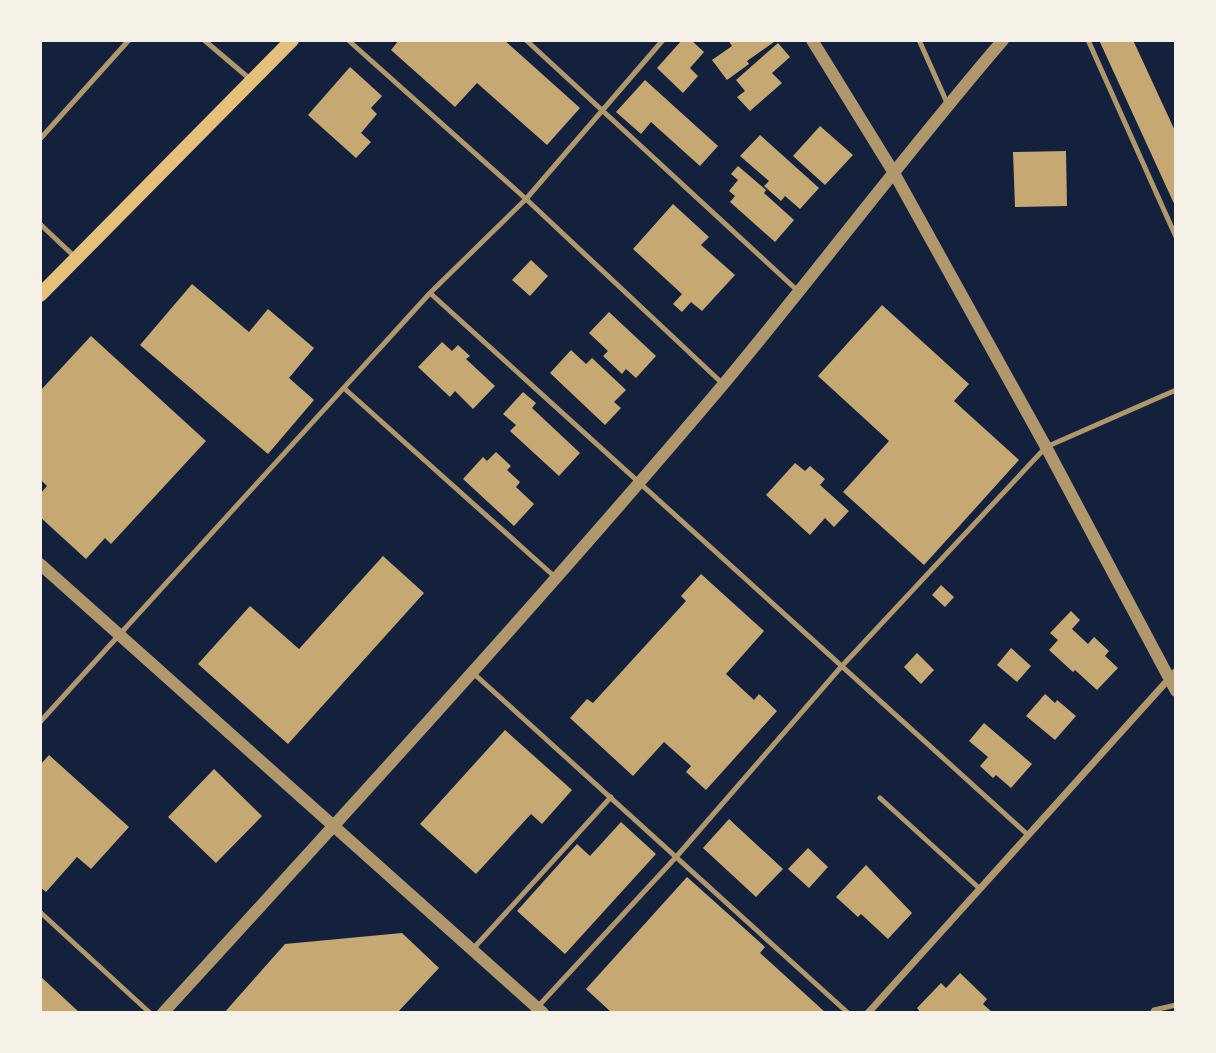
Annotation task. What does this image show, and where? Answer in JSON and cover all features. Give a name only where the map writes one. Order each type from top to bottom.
[{"type":"main road","points":[[40,295],[292,40]]},
{"type":"street","points":[[812,40],[894,173],[1173,674],[1176,691]]},
{"type":"street","points":[[163,1013],[557,579],[723,384],[947,105],[1003,40]]},
{"type":"street","points":[[40,564],[335,825],[537,1011]]},
{"type":"street","points":[[868,1013],[1173,674]]},
{"type":"lane","points":[[40,139],[129,40]]},
{"type":"lane","points":[[204,40],[252,81]]},
{"type":"lane","points":[[348,40],[526,199],[723,384]]},
{"type":"lane","points":[[526,40],[799,292]]},
{"type":"lane","points":[[40,722],[430,293],[526,199],[663,40]]},
{"type":"lane","points":[[919,40],[947,105]]},
{"type":"lane","points":[[1088,40],[1176,237]]},
{"type":"lane","points":[[40,225],[76,258]]},
{"type":"lane","points":[[430,293],[1027,834]]},
{"type":"lane","points":[[345,388],[557,579]]},
{"type":"lane","points":[[537,1011],[677,856],[841,667],[1046,447],[1176,390]]},
{"type":"lane","points":[[472,672],[848,1013]]},
{"type":"lane","points":[[472,950],[611,797]]},
{"type":"lane","points":[[880,798],[979,888]]},
{"type":"lane","points":[[40,912],[150,1013]]},
{"type":"lane","points":[[1152,1013],[1154,1010],[1176,1005]]},
{"type":"building","points":[[399,40],[504,40],[580,108],[547,145],[477,83],[455,107],[391,50]]},
{"type":"building","points":[[682,40],[691,40],[704,52],[690,68],[698,76],[683,93],[657,68]]},
{"type":"building","points":[[728,40],[774,42],[747,61],[749,64],[727,80],[712,60],[732,46]]},
{"type":"building","points":[[1099,40],[1133,40],[1176,133],[1176,208]]},
{"type":"building","points":[[778,43],[790,57],[772,73],[782,83],[750,111],[737,97],[745,91],[736,80]]},
{"type":"building","points":[[350,67],[382,96],[371,108],[377,114],[361,133],[371,142],[356,158],[308,115]]},
{"type":"building","points":[[645,80],[718,146],[700,166],[651,122],[641,134],[616,112]]},
{"type":"building","points":[[820,126],[853,155],[825,185],[793,156]]},
{"type":"building","points":[[760,135],[819,188],[800,209],[785,196],[781,201],[764,186],[769,181],[740,156]]},
{"type":"building","points":[[1066,151],[1067,206],[1015,207],[1013,152]]},
{"type":"building","points":[[738,166],[766,190],[764,193],[794,220],[775,242],[730,202],[735,196],[729,191],[738,180],[731,174]]},
{"type":"building","points":[[673,204],[709,237],[701,245],[735,275],[702,311],[691,302],[682,312],[673,304],[682,294],[633,249]]},
{"type":"building","points":[[531,260],[548,276],[530,296],[512,280]]},
{"type":"building","points":[[192,284],[249,332],[268,309],[314,348],[289,378],[314,400],[268,454],[140,345]]},
{"type":"building","points":[[882,305],[969,384],[954,401],[1019,460],[924,565],[843,492],[889,441],[818,376]]},
{"type":"building","points":[[609,312],[656,356],[636,378],[626,369],[622,374],[603,356],[608,351],[589,333]]},
{"type":"building","points":[[91,336],[206,441],[111,544],[105,538],[86,559],[40,517],[40,494],[47,486],[40,479],[40,391]]},
{"type":"building","points":[[442,342],[452,351],[458,345],[470,356],[466,359],[495,386],[473,409],[455,391],[450,397],[418,367]]},
{"type":"building","points":[[571,350],[586,364],[592,358],[626,390],[614,402],[621,408],[605,425],[550,373]]},
{"type":"building","points":[[523,392],[536,403],[532,408],[580,453],[559,476],[510,431],[516,425],[503,414]]},
{"type":"building","points":[[496,452],[511,466],[507,470],[520,482],[516,487],[534,504],[514,526],[463,479],[483,457],[487,461]]},
{"type":"building","points":[[795,463],[805,471],[810,466],[825,479],[820,485],[849,511],[834,527],[825,518],[810,535],[766,495]]},
{"type":"building","points":[[383,556],[424,593],[288,744],[198,664],[250,606],[299,649]]},
{"type":"building","points":[[701,574],[764,631],[726,674],[754,700],[759,694],[777,711],[706,790],[686,772],[691,766],[664,742],[633,776],[570,718],[587,699],[593,703],[686,601],[681,596]]},
{"type":"building","points":[[941,585],[954,597],[945,607],[932,595]]},
{"type":"building","points":[[1071,611],[1080,620],[1072,629],[1088,644],[1094,637],[1109,651],[1105,656],[1118,668],[1097,690],[1049,650],[1058,640],[1050,633]]},
{"type":"building","points":[[1011,648],[1031,666],[1017,682],[997,665]]},
{"type":"building","points":[[917,653],[934,670],[921,684],[904,667]]},
{"type":"building","points":[[1045,694],[1076,716],[1055,740],[1026,716]]},
{"type":"building","points":[[984,723],[1032,764],[1011,788],[996,775],[993,778],[980,766],[988,757],[969,741]]},
{"type":"building","points":[[505,730],[572,790],[542,824],[531,814],[476,874],[420,824]]},
{"type":"building","points":[[49,755],[129,827],[91,869],[77,857],[46,892],[40,887],[40,765]]},
{"type":"building","points":[[214,769],[262,816],[216,863],[168,817]]},
{"type":"building","points":[[729,819],[783,869],[756,897],[703,848]]},
{"type":"building","points":[[621,822],[656,854],[565,954],[517,911],[577,844],[590,856]]},
{"type":"building","points":[[808,848],[828,867],[809,888],[788,869]]},
{"type":"building","points":[[866,865],[912,913],[888,939],[861,914],[858,917],[836,897]]},
{"type":"building","points":[[687,877],[765,947],[760,953],[826,1013],[612,1013],[586,989]]},
{"type":"building","points":[[402,933],[439,968],[397,1013],[224,1013],[285,944]]},
{"type":"building","points":[[960,973],[987,999],[983,1004],[993,1013],[921,1013],[917,1008],[941,983],[946,988]]},
{"type":"building","points":[[40,976],[80,1013],[40,1013]]}]
